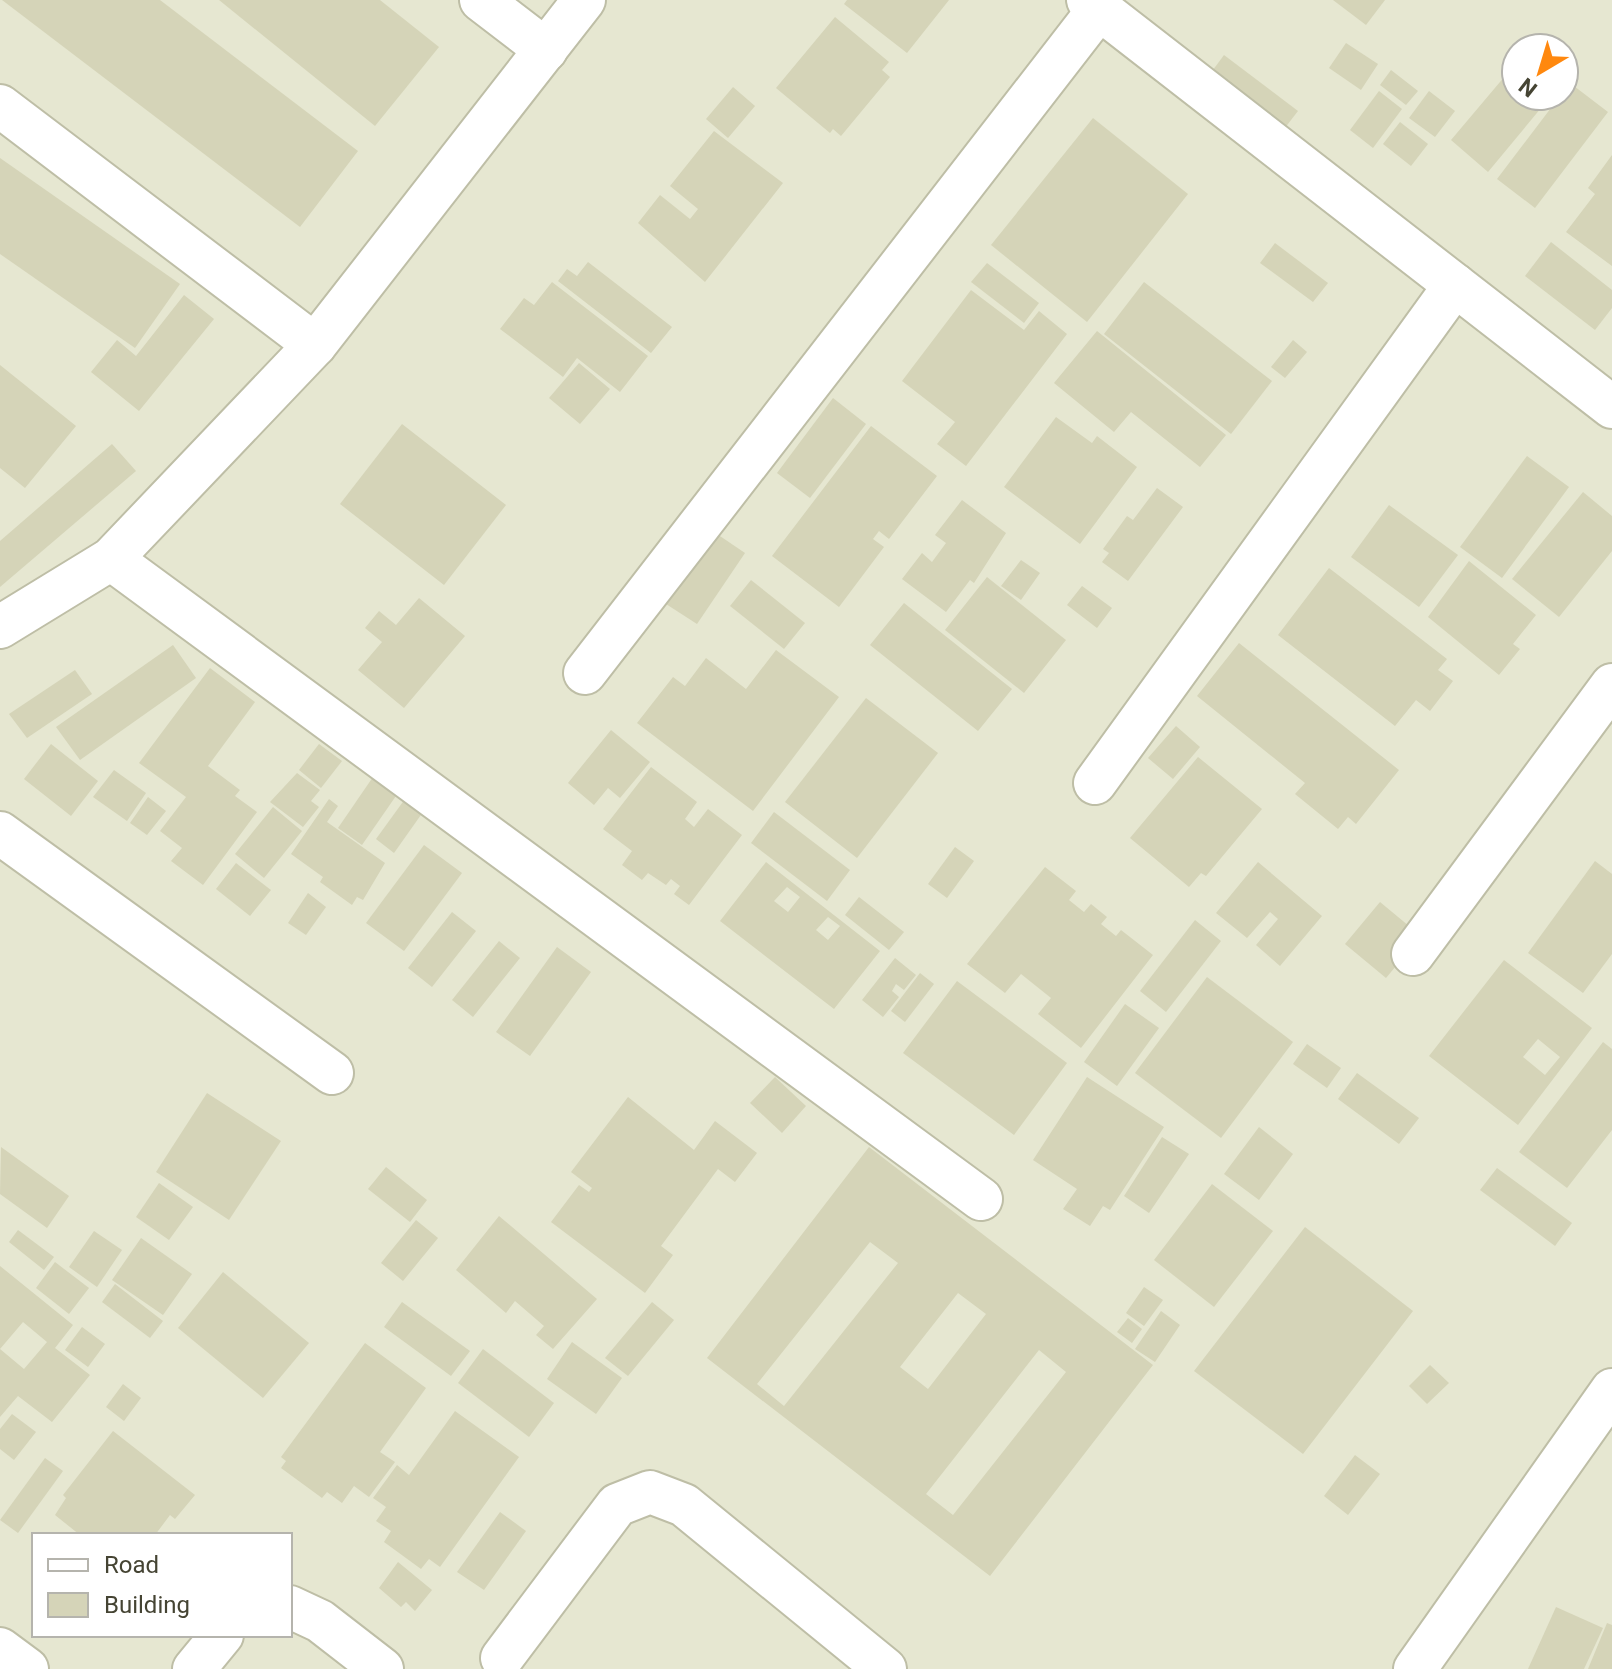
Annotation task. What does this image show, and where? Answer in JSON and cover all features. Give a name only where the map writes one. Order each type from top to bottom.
[{"type":"street","points":[[481,0],[546,50]]},
{"type":"street","points":[[0,627],[111,559],[315,345],[584,0]]},
{"type":"street","points":[[585,673],[1093,5],[1612,407]]},
{"type":"street","points":[[0,106],[315,345]]},
{"type":"street","points":[[1095,783],[1455,285]]},
{"type":"street","points":[[111,559],[981,1199]]},
{"type":"street","points":[[1413,954],[1612,685]]},
{"type":"street","points":[[0,833],[332,1073]]},
{"type":"street","points":[[1415,1669],[1612,1390]]},
{"type":"street","points":[[502,1658],[617,1505],[650,1492],[684,1505],[885,1669]]},
{"type":"street","points":[[292,1608],[320,1621],[382,1669]]},
{"type":"street","points":[[194,1669],[220,1637]]},
{"type":"street","points":[[0,1649],[27,1669]]},
{"type":"shaded area","points":[[0,0],[1612,0],[1612,1669],[0,1669]]},
{"type":"building","points":[[2,0],[160,0],[358,151],[300,227]]},
{"type":"building","points":[[219,0],[380,0],[439,47],[375,126]]},
{"type":"building","points":[[847,0],[949,0],[907,53],[844,4]]},
{"type":"building","points":[[1333,0],[1385,0],[1366,25]]},
{"type":"building","points":[[835,17],[889,62],[882,70],[890,77],[841,136],[833,129],[830,133],[776,88]]},
{"type":"building","points":[[1346,43],[1378,64],[1361,90],[1329,68]]},
{"type":"building","points":[[1224,55],[1298,111],[1281,133],[1207,78]]},
{"type":"building","points":[[1391,70],[1418,91],[1406,105],[1380,85]]},
{"type":"building","points":[[1500,82],[1500,112],[1538,112],[1488,172],[1451,140]]},
{"type":"building","points":[[733,87],[755,106],[728,138],[706,119]]},
{"type":"building","points":[[1379,91],[1402,109],[1373,148],[1350,130]]},
{"type":"building","points":[[1429,91],[1455,111],[1435,137],[1409,118]]},
{"type":"building","points":[[1580,91],[1608,112],[1535,208],[1497,179],[1548,112],[1580,112]]},
{"type":"building","points":[[1093,118],[1188,194],[1087,322],[991,245]]},
{"type":"building","points":[[1400,122],[1428,144],[1411,166],[1383,144]]},
{"type":"building","points":[[714,131],[783,183],[705,282],[638,223],[660,195],[690,219],[698,209],[670,186]]},
{"type":"building","points":[[1612,155],[1612,266],[1566,232],[1595,194],[1588,188]]},
{"type":"building","points":[[0,158],[180,284],[135,348],[0,254]]},
{"type":"building","points":[[1551,242],[1612,290],[1612,308],[1595,330],[1525,276]]},
{"type":"building","points":[[1275,243],[1328,283],[1313,302],[1260,263]]},
{"type":"building","points":[[588,262],[672,327],[651,353],[558,281],[567,269],[577,276]]},
{"type":"building","points":[[987,263],[1039,303],[1024,323],[971,282]]},
{"type":"building","points":[[552,282],[648,356],[620,392],[577,358],[563,377],[500,329],[524,298],[534,305]]},
{"type":"building","points":[[1144,282],[1272,381],[1231,434],[1104,334]]},
{"type":"building","points":[[971,290],[1024,330],[1039,311],[1067,334],[966,466],[937,444],[955,422],[902,381]]},
{"type":"building","points":[[184,295],[214,319],[139,411],[91,372],[117,340],[136,356]]},
{"type":"building","points":[[1097,331],[1226,435],[1200,467],[1131,412],[1114,432],[1054,383]]},
{"type":"building","points":[[1293,340],[1307,352],[1285,378],[1271,367]]},
{"type":"building","points":[[579,363],[610,389],[580,424],[549,398]]},
{"type":"building","points":[[0,365],[76,426],[25,488],[0,468]]},
{"type":"building","points":[[833,398],[866,424],[810,498],[777,473]]},
{"type":"building","points":[[1056,417],[1092,443],[1097,436],[1137,467],[1080,544],[1004,487]]},
{"type":"building","points":[[402,424],[506,505],[444,585],[340,504]]},
{"type":"building","points":[[871,426],[937,476],[889,539],[879,531],[873,539],[884,547],[839,607],[772,556]]},
{"type":"building","points":[[112,444],[136,471],[0,587],[0,541]]},
{"type":"building","points":[[1527,456],[1569,487],[1502,578],[1460,547]]},
{"type":"building","points":[[1157,488],[1183,507],[1128,581],[1102,562],[1109,553],[1103,549],[1127,516],[1133,520]]},
{"type":"building","points":[[1583,492],[1612,516],[1612,551],[1559,617],[1512,579]]},
{"type":"building","points":[[962,500],[1006,533],[974,583],[970,580],[946,612],[902,579],[922,553],[932,562],[946,543],[935,535]]},
{"type":"building","points":[[1389,505],[1458,555],[1419,607],[1351,557]]},
{"type":"building","points":[[714,532],[745,553],[697,624],[666,604]]},
{"type":"building","points":[[1021,560],[1040,573],[1021,600],[1001,586]]},
{"type":"building","points":[[1469,561],[1536,615],[1513,644],[1520,649],[1499,675],[1428,617]]},
{"type":"building","points":[[1329,568],[1447,659],[1438,670],[1453,681],[1430,711],[1416,700],[1395,726],[1278,635]]},
{"type":"building","points":[[987,577],[1066,640],[1024,693],[945,630]]},
{"type":"building","points":[[751,580],[805,623],[784,649],[730,606]]},
{"type":"building","points":[[1082,586],[1112,608],[1097,628],[1067,605]]},
{"type":"building","points":[[419,598],[465,636],[404,708],[358,670],[382,642],[365,628],[379,611],[396,625]]},
{"type":"building","points":[[904,603],[1012,689],[978,731],[870,645]]},
{"type":"building","points":[[1239,643],[1399,770],[1356,824],[1348,817],[1338,829],[1295,794],[1305,783],[1197,696]]},
{"type":"building","points":[[173,645],[196,678],[80,760],[56,727]]},
{"type":"building","points":[[776,650],[839,697],[753,811],[637,723],[673,677],[685,686],[706,658],[746,689]]},
{"type":"building","points":[[210,668],[255,702],[208,766],[240,790],[235,796],[257,812],[203,885],[171,861],[182,848],[160,831],[186,797],[139,763]]},
{"type":"building","points":[[75,670],[92,694],[27,738],[9,714]]},
{"type":"building","points":[[866,698],[938,753],[857,858],[785,802]]},
{"type":"building","points":[[1176,726],[1200,747],[1173,779],[1148,758]]},
{"type":"building","points":[[611,730],[650,762],[620,798],[608,788],[594,805],[568,783]]},
{"type":"building","points":[[51,744],[98,781],[71,816],[24,779]]},
{"type":"building","points":[[319,744],[342,761],[321,788],[299,770]]},
{"type":"building","points":[[1198,757],[1262,809],[1206,876],[1201,873],[1189,887],[1130,838]]},
{"type":"building","points":[[651,767],[697,802],[685,819],[694,827],[708,809],[742,835],[689,905],[674,894],[680,886],[671,879],[666,885],[648,873],[642,880],[622,865],[632,851],[603,829]]},
{"type":"building","points":[[114,770],[146,793],[127,821],[93,797]]},
{"type":"building","points":[[297,773],[320,790],[311,801],[319,807],[303,827],[270,802]]},
{"type":"building","points":[[373,777],[398,793],[362,845],[338,828]]},
{"type":"building","points":[[148,797],[166,811],[147,835],[130,823]]},
{"type":"building","points":[[329,799],[338,806],[327,822],[385,863],[363,900],[357,897],[352,905],[320,882],[323,877],[291,854]]},
{"type":"building","points":[[405,799],[423,812],[394,853],[376,839]]},
{"type":"building","points":[[273,807],[302,831],[264,878],[235,854]]},
{"type":"building","points":[[774,812],[850,870],[827,901],[751,843]]},
{"type":"building","points":[[424,845],[462,873],[404,951],[366,923]]},
{"type":"building","points":[[955,847],[974,861],[947,898],[928,884]]},
{"type":"building","points":[[1595,861],[1612,874],[1612,954],[1583,993],[1528,953]]},
{"type":"building","points":[[766,862],[880,951],[834,1009],[720,921]],"holes":[[[787,887],[800,897],[788,912],[774,901]],[[828,917],[840,926],[828,940],[816,930]]]},
{"type":"building","points":[[1258,862],[1322,916],[1280,966],[1256,945],[1278,919],[1270,912],[1247,938],[1216,913]]},
{"type":"building","points":[[236,863],[271,890],[250,916],[216,889]]},
{"type":"building","points":[[1045,867],[1076,891],[1069,900],[1084,912],[1091,904],[1107,917],[1101,924],[1116,936],[1121,930],[1153,955],[1081,1048],[1038,1014],[1051,998],[1021,974],[1005,993],[967,964]]},
{"type":"building","points":[[308,893],[326,907],[306,935],[288,923]]},
{"type":"building","points":[[859,897],[904,932],[889,950],[845,915]]},
{"type":"building","points":[[1380,902],[1421,936],[1386,978],[1345,944]]},
{"type":"building","points":[[452,912],[476,931],[432,987],[408,968]]},
{"type":"building","points":[[1195,920],[1221,941],[1166,1012],[1140,991]]},
{"type":"building","points":[[499,941],[520,958],[473,1017],[452,1000]]},
{"type":"building","points":[[557,947],[591,972],[530,1056],[496,1032]]},
{"type":"building","points":[[895,958],[916,975],[904,990],[896,984],[892,991],[899,997],[883,1017],[862,1000]]},
{"type":"building","points":[[1504,960],[1592,1028],[1518,1125],[1429,1056]],"holes":[[[1538,1039],[1560,1057],[1545,1075],[1523,1057]]]},
{"type":"building","points":[[920,973],[934,984],[905,1022],[891,1011]]},
{"type":"building","points":[[1207,977],[1293,1042],[1221,1138],[1135,1073]]},
{"type":"building","points":[[957,981],[1067,1063],[1014,1135],[903,1053]]},
{"type":"building","points":[[1125,1004],[1159,1028],[1117,1086],[1084,1062]]},
{"type":"building","points":[[1603,1042],[1612,1049],[1612,1130],[1567,1188],[1519,1152]]},
{"type":"building","points":[[1307,1044],[1341,1068],[1327,1088],[1293,1064]]},
{"type":"building","points":[[1357,1073],[1419,1118],[1399,1144],[1338,1099]]},
{"type":"building","points":[[775,1077],[806,1106],[782,1133],[750,1103]]},
{"type":"building","points":[[1087,1077],[1164,1127],[1110,1210],[1103,1206],[1090,1226],[1063,1209],[1077,1189],[1033,1160]]},
{"type":"building","points":[[207,1093],[281,1141],[229,1220],[156,1172]]},
{"type":"building","points":[[628,1097],[694,1150],[715,1121],[757,1153],[735,1182],[718,1169],[661,1246],[673,1255],[645,1293],[551,1222],[579,1185],[589,1192],[592,1188],[571,1172]]},
{"type":"building","points":[[1259,1127],[1293,1154],[1259,1200],[1224,1174]]},
{"type":"building","points":[[1162,1137],[1189,1154],[1149,1213],[1124,1196]]},
{"type":"building","points":[[1,1147],[69,1196],[47,1228],[0,1194]]},
{"type":"building","points":[[869,1147],[1153,1365],[990,1576],[707,1358]],"holes":[[[870,1242],[898,1263],[784,1406],[757,1384]],[[958,1293],[986,1314],[928,1389],[900,1367]],[[1039,1350],[1066,1372],[953,1515],[926,1494]]]},
{"type":"building","points":[[386,1167],[427,1200],[410,1222],[368,1189]]},
{"type":"building","points":[[1497,1168],[1572,1223],[1555,1246],[1480,1190]]},
{"type":"building","points":[[159,1183],[193,1207],[169,1240],[136,1217]]},
{"type":"building","points":[[1212,1184],[1273,1231],[1214,1307],[1154,1260]]},
{"type":"building","points":[[499,1216],[597,1299],[553,1349],[536,1335],[544,1326],[515,1301],[506,1313],[456,1270]]},
{"type":"building","points":[[416,1220],[438,1238],[403,1281],[381,1263]]},
{"type":"building","points":[[1305,1227],[1413,1311],[1303,1454],[1194,1371]]},
{"type":"building","points":[[18,1230],[54,1257],[44,1270],[9,1242]]},
{"type":"building","points":[[94,1231],[122,1250],[97,1287],[69,1267]]},
{"type":"building","points":[[141,1238],[192,1274],[163,1315],[112,1280]]},
{"type":"building","points":[[55,1262],[89,1288],[69,1314],[36,1288]]},
{"type":"building","points":[[0,1266],[73,1325],[55,1348],[90,1375],[52,1422],[18,1396],[0,1417]],"holes":[[[23,1322],[47,1342],[24,1369],[0,1349]]]},
{"type":"building","points":[[223,1272],[309,1343],[263,1398],[178,1328]]},
{"type":"building","points":[[115,1284],[163,1321],[150,1338],[102,1302]]},
{"type":"building","points":[[1144,1287],[1163,1300],[1144,1326],[1126,1313]]},
{"type":"building","points":[[402,1302],[470,1351],[451,1376],[384,1327]]},
{"type":"building","points":[[652,1302],[674,1320],[628,1376],[605,1358]]},
{"type":"building","points":[[1161,1311],[1180,1325],[1155,1362],[1135,1349]]},
{"type":"building","points":[[1128,1318],[1142,1329],[1132,1343],[1117,1332]]},
{"type":"building","points":[[82,1327],[105,1344],[88,1367],[65,1350]]},
{"type":"building","points":[[572,1342],[622,1378],[596,1414],[547,1379]]},
{"type":"building","points":[[365,1343],[426,1388],[380,1452],[395,1462],[369,1497],[354,1486],[342,1503],[327,1492],[322,1498],[281,1468],[286,1461],[281,1457]]},
{"type":"building","points":[[483,1349],[554,1403],[529,1437],[458,1383]]},
{"type":"building","points":[[1430,1365],[1449,1383],[1427,1404],[1409,1386]]},
{"type":"building","points":[[123,1384],[141,1398],[124,1421],[106,1407]]},
{"type":"building","points":[[455,1411],[519,1457],[440,1567],[429,1559],[421,1569],[384,1542],[391,1531],[376,1521],[386,1507],[373,1498],[397,1465],[409,1475]]},
{"type":"building","points":[[12,1414],[36,1432],[14,1460],[0,1449],[0,1429]]},
{"type":"building","points":[[113,1431],[195,1495],[175,1519],[170,1515],[156,1533],[78,1533],[55,1515],[66,1498],[63,1495]]},
{"type":"building","points":[[1355,1455],[1380,1474],[1348,1515],[1324,1496]]},
{"type":"building","points":[[45,1458],[63,1471],[18,1533],[0,1520]]},
{"type":"building","points":[[500,1512],[526,1531],[484,1590],[457,1572]]},
{"type":"building","points":[[398,1562],[432,1590],[415,1611],[406,1602],[401,1607],[379,1588]]},
{"type":"building","points":[[1556,1607],[1603,1628],[1584,1669],[1528,1669]]},
{"type":"building","points":[[1607,1623],[1612,1625],[1612,1669],[1588,1669]]}]
